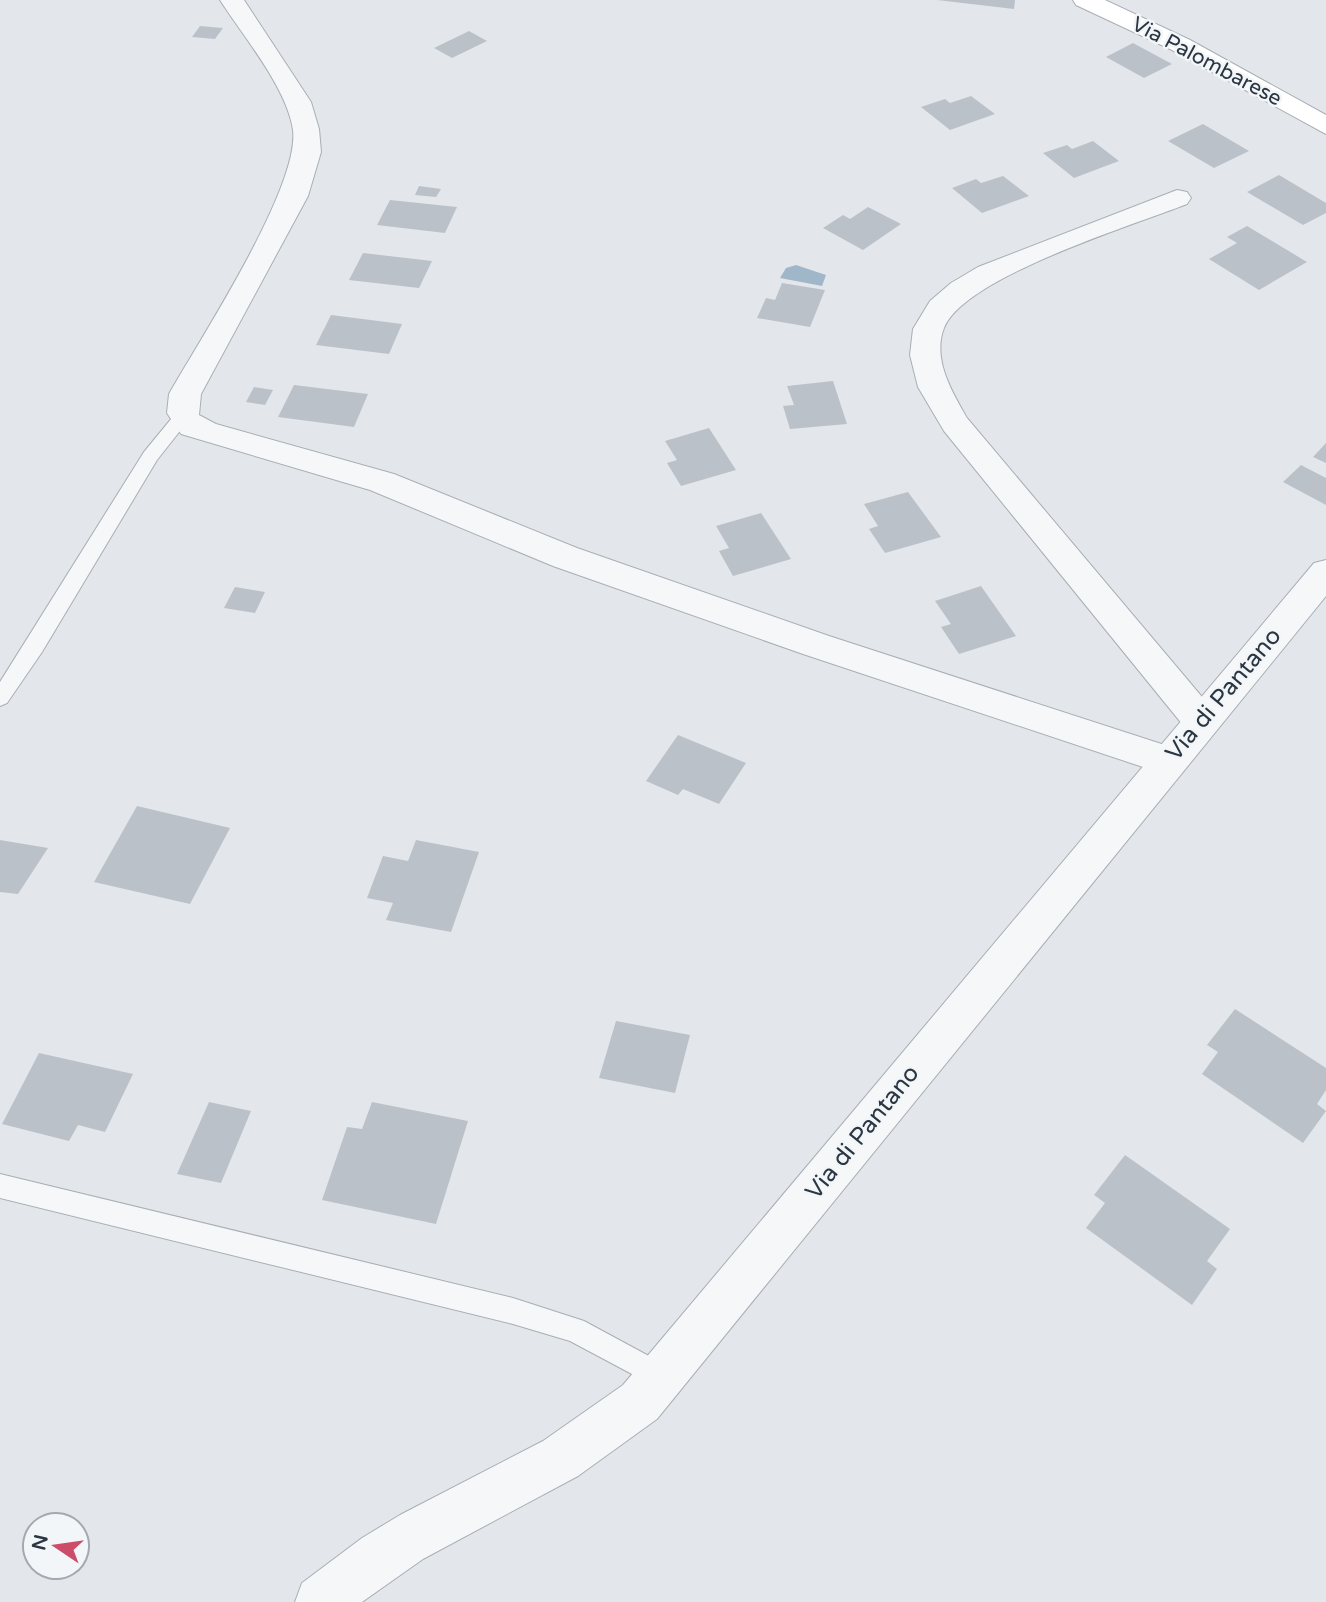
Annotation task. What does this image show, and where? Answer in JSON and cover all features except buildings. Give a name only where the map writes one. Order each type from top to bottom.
[{"type":"main road","name":"Via Palombarese","points":[[1085,0],[1181,45],[1326,127]]},
{"type":"street","points":[[232,0],[298,102],[306,129],[307,152],[294,196],[185,394],[183,417],[205,432],[382,482],[540,548],[739,618],[1167,760]]},
{"type":"street","points":[[1177,198],[1006,264],[964,285],[942,306],[932,321],[924,357],[931,386],[955,424],[1200,720]]},
{"type":"street","name":"Via di Pantano","points":[[321,1602],[380,1556],[416,1534],[545,1469],[587,1443],[626,1413],[662,1377],[1167,760],[1326,572]]},
{"type":"lane","points":[[0,698],[50,624],[150,456],[183,417]]},
{"type":"lane","points":[[0,1186],[535,1318],[575,1330],[662,1377]]},
{"type":"water","points":[[796,265],[826,275],[822,286],[780,278],[786,268]]}]
